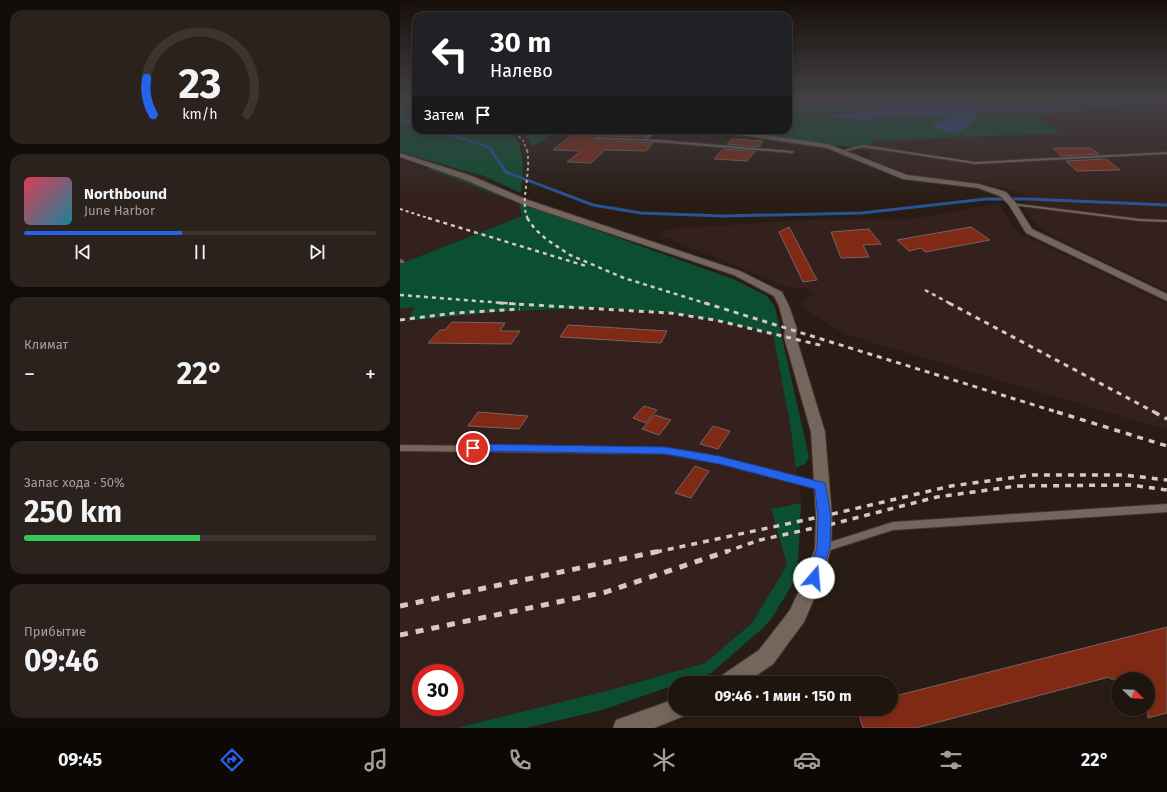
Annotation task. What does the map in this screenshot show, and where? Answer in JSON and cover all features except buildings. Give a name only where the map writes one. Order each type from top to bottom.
[{"type":"street","points":[[748,134],[812,143],[843,151],[893,173],[906,177],[936,182],[979,186],[1003,194],[1012,204],[1030,231],[1167,298]]},
{"type":"street","points":[[400,155],[466,177],[525,202],[737,273],[778,294],[784,306],[791,330],[790,337],[818,432],[824,516],[823,548],[814,578],[797,616],[766,657],[738,676]]},
{"type":"street","points":[[624,728],[668,712]]},
{"type":"lane","points":[[644,140],[652,134]]},
{"type":"lane","points":[[596,138],[644,140],[792,152]]},
{"type":"lane","points":[[843,151],[863,146],[975,163],[1167,153]]},
{"type":"lane","points":[[1012,204],[1140,220],[1167,221]]},
{"type":"lane","points":[[400,448],[665,450],[719,460],[821,486]]},
{"type":"lane","points":[[823,548],[893,526],[1167,508]]},
{"type":"shaded area","points":[[1059,132],[1167,132],[1167,291],[1075,247],[1038,227],[1025,210],[1025,195],[1012,190],[983,183],[930,178],[911,174],[869,158],[872,141],[1061,133]]},
{"type":"shaded area","points":[[400,161],[445,175],[519,205],[522,216],[400,264]]},
{"type":"shaded area","points":[[998,203],[1017,232],[1167,304],[1167,430],[844,334],[801,306],[803,300],[814,294],[807,288],[787,287],[660,235],[667,229],[806,220],[913,219]]},
{"type":"shaded area","points":[[415,307],[408,321],[506,311],[600,308],[673,313],[728,323],[773,334],[790,424],[801,503],[771,509],[787,565],[752,623],[705,663],[614,689],[456,728],[400,728],[400,309]]},
{"type":"green space","points":[[400,132],[412,132],[412,134],[512,134],[519,143],[523,165],[521,193],[484,176],[400,151]]},
{"type":"green space","points":[[792,132],[1062,133],[872,141],[870,150],[760,134],[792,134]]},
{"type":"green space","points":[[524,134],[553,134],[532,146]]},
{"type":"green space","points":[[433,168],[479,182],[557,216],[733,279],[767,296],[775,307],[809,457],[805,464],[796,468],[790,424],[773,334],[728,323],[673,313],[600,308],[506,311],[407,321],[415,307],[400,309],[400,264],[522,216],[519,204],[427,169]]},
{"type":"green space","points":[[801,503],[798,562],[793,583],[772,618],[763,628],[711,673],[702,676],[668,676],[668,687],[602,710],[526,728],[456,728],[614,689],[705,663],[752,623],[787,565],[771,509]]},
{"type":"waterway","points":[[448,134],[489,147],[492,151]]},
{"type":"waterway","points":[[491,150],[506,172],[593,205],[641,213],[722,216],[862,213],[986,199],[1029,199],[1167,205]]},
{"type":"railway","points":[[516,134],[523,140],[527,151]]},
{"type":"railway","points":[[527,150],[528,167],[525,204],[528,219]]},
{"type":"railway","points":[[400,209],[431,219]]},
{"type":"railway","points":[[428,218],[586,266]]},
{"type":"railway","points":[[527,218],[535,229],[546,239],[570,255],[624,278],[708,304]]},
{"type":"railway","points":[[925,290],[951,304]]},
{"type":"railway","points":[[400,295],[516,304]]},
{"type":"railway","points":[[499,303],[516,304]]},
{"type":"railway","points":[[705,303],[1060,413]]},
{"type":"railway","points":[[949,303],[1156,413]]},
{"type":"railway","points":[[516,304],[670,313],[715,320],[824,346]]},
{"type":"railway","points":[[400,320],[455,313],[520,309]]},
{"type":"railway","points":[[1057,412],[1167,446]]},
{"type":"railway","points":[[1154,412],[1167,419]]},
{"type":"railway","points":[[656,552],[824,516],[951,486],[1032,475],[1124,475],[1167,480]]},
{"type":"railway","points":[[725,552],[760,540],[832,524],[937,497],[1017,486],[1131,485],[1167,490]]},
{"type":"railway","points":[[400,606],[660,551]]},
{"type":"railway","points":[[400,635],[606,592],[728,551]]},
{"type":"route","points":[[473,448],[665,450],[719,460],[821,486],[824,516],[823,548],[814,578]]}]
